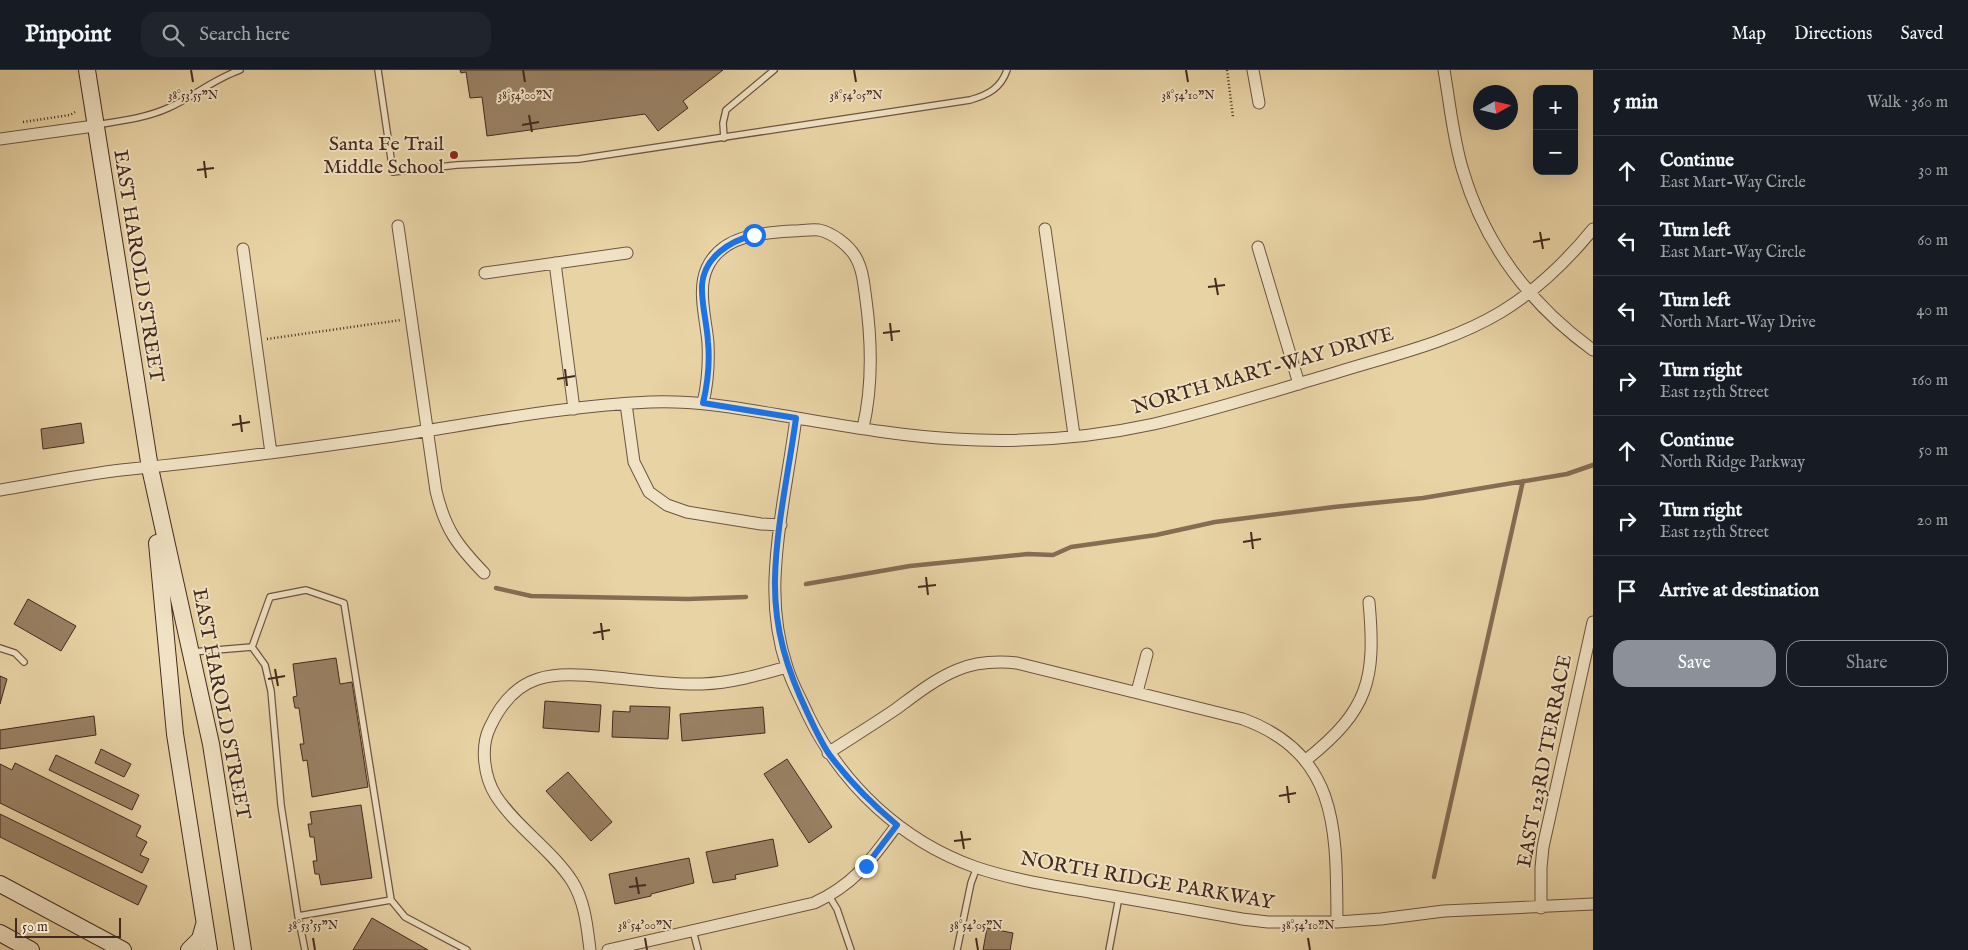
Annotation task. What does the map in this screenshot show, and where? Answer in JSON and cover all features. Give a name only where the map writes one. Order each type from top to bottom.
[{"type":"main road","name":"EAST HAROLD STREET","points":[[87,70],[94,126],[150,468],[211,744],[244,950]]},
{"type":"main road","name":"EAST HAROLD STREET","points":[[150,468],[175,734],[209,950]]},
{"type":"main road","points":[[0,884],[123,950]]},
{"type":"main road","points":[[190,950],[200,939],[204,923]]},
{"type":"main road","points":[[0,933],[31,950]]},
{"type":"street","points":[[1254,70],[1259,103]]},
{"type":"street","points":[[1444,70],[1457,146],[1470,194],[1491,239],[1512,273],[1528,292],[1556,321],[1593,350]]},
{"type":"street","points":[[0,139],[94,126]]},
{"type":"street","points":[[398,226],[436,491],[442,514],[451,535],[484,573]]},
{"type":"street","points":[[1045,229],[1074,435]]},
{"type":"street","name":"NORTH MART-WAY DRIVE","points":[[0,490],[130,469],[271,453],[574,409],[653,402],[703,403],[923,437],[960,440],[1011,440],[1074,435],[1150,425],[1203,412],[1299,384],[1448,338],[1502,311],[1550,277],[1593,229]]},
{"type":"street","points":[[703,403],[709,375],[702,284],[707,267],[721,249],[738,239],[770,232],[819,230],[838,239],[855,256],[864,283],[870,330],[871,375],[863,428]]},
{"type":"street","points":[[1258,247],[1299,384]]},
{"type":"street","points":[[243,249],[271,453]]},
{"type":"street","points":[[485,273],[627,253]]},
{"type":"street","points":[[554,264],[574,409]]},
{"type":"street","points":[[626,404],[634,462],[649,492],[667,505],[687,512],[761,524],[781,525]]},
{"type":"street","name":"NORTH RIDGE PARKWAY","points":[[796,418],[775,580],[780,636],[787,667],[814,728],[828,752],[857,788],[897,825],[941,852],[977,867],[1026,881],[1268,922],[1336,922],[1381,919],[1452,910],[1541,908],[1593,904]]},
{"type":"street","points":[[1306,760],[1331,740],[1345,724],[1366,686],[1371,666],[1373,641],[1369,602]]},
{"type":"street","name":"EAST 123RD TERRACE","points":[[1541,908],[1540,868],[1543,846],[1593,622]]},
{"type":"street","points":[[1137,692],[1147,654]]},
{"type":"street","points":[[828,752],[861,733],[943,676],[959,669],[984,663],[1017,663],[1243,719],[1259,725],[1282,738],[1306,760],[1322,787],[1330,811],[1334,834],[1336,922]]},
{"type":"street","points":[[590,950],[583,904],[572,881],[510,814],[495,795],[490,783],[486,771],[485,745],[487,732],[498,708],[522,686],[540,678],[560,674],[703,684],[741,679],[787,667]]},
{"type":"street","points":[[608,950],[814,903],[844,887],[856,876],[897,825]]},
{"type":"lane","points":[[94,126],[146,115],[168,108],[224,76],[240,70]]},
{"type":"lane","points":[[378,70],[393,172],[457,165],[579,160],[970,100],[984,97],[995,90],[1002,82],[1007,70]]},
{"type":"lane","points":[[724,138],[723,123],[726,110],[774,70]]},
{"type":"lane","points":[[252,647],[270,597],[306,590],[344,602],[391,900],[406,917],[467,950]]},
{"type":"lane","points":[[190,652],[252,647]]},
{"type":"lane","points":[[252,647],[265,665],[271,691],[281,805],[305,950]]},
{"type":"lane","points":[[0,648],[15,653],[24,662]]},
{"type":"lane","points":[[957,950],[971,884],[977,867]]},
{"type":"lane","points":[[829,896],[837,909],[851,950]]},
{"type":"lane","points":[[1109,950],[1119,897]]},
{"type":"lane","points":[[298,916],[391,900]]},
{"type":"lane","points":[[693,931],[698,950]]},
{"type":"path","points":[[1226,70],[1234,117]]},
{"type":"path","points":[[17,122],[70,115],[75,112]]},
{"type":"path","points":[[256,340],[412,319]]},
{"type":"building","name":"Santa Fe Trail Middle School","points":[[460,70],[723,70],[683,101],[688,108],[658,131],[645,114],[487,136],[482,97],[470,98],[466,72],[461,73]]},
{"type":"building","points":[[81,423],[84,443],[43,449],[41,429]]},
{"type":"building","points":[[28,599],[76,626],[61,651],[14,624]]},
{"type":"building","points":[[336,658],[340,684],[352,682],[368,787],[312,797],[307,760],[303,761],[300,744],[304,744],[299,708],[295,708],[293,697],[297,696],[293,664]]},
{"type":"building","points":[[0,676],[7,679],[0,704]]},
{"type":"building","points":[[545,701],[601,705],[599,732],[543,728]]},
{"type":"building","points":[[630,706],[670,707],[668,739],[612,737],[613,711],[630,712]]},
{"type":"building","points":[[763,707],[765,733],[682,741],[680,714]]},
{"type":"building","points":[[94,716],[96,735],[0,749],[0,730]]},
{"type":"building","points":[[101,749],[131,764],[124,777],[95,763]]},
{"type":"building","points":[[56,755],[139,795],[132,810],[49,770]]},
{"type":"building","points":[[787,759],[832,827],[809,843],[764,774]]},
{"type":"building","points":[[15,763],[141,826],[136,836],[147,842],[140,855],[149,859],[142,873],[0,803],[0,764],[12,770]]},
{"type":"building","points":[[568,772],[612,822],[591,841],[546,791]]},
{"type":"building","points":[[361,805],[372,878],[321,885],[319,874],[315,874],[313,861],[317,861],[314,837],[310,837],[308,824],[312,824],[310,812]]},
{"type":"building","points":[[0,814],[147,886],[138,905],[0,837]]},
{"type":"building","points":[[773,839],[778,866],[735,875],[736,879],[713,883],[706,852]]},
{"type":"building","points":[[689,858],[694,883],[651,894],[651,896],[615,904],[609,874]]},
{"type":"building","points":[[372,918],[428,950],[353,950]]},
{"type":"building","points":[[987,928],[1013,933],[1010,950],[983,950]]},
{"type":"waterway","points":[[806,584],[910,566],[1028,554],[1053,555],[1071,547],[1156,535],[1215,522],[1423,498],[1567,474],[1593,465]]},
{"type":"waterway","points":[[1434,877],[1523,481]]},
{"type":"waterway","points":[[496,588],[531,596],[688,599],[746,597]]},
{"type":"place","name":"Santa Fe Trail Middle School","points":[[454,155]]},
{"type":"route","points":[[754,235],[738,239],[721,249],[707,267],[702,284],[709,375],[703,403],[796,418],[775,580],[776,609],[780,636],[787,667],[814,728],[828,752],[857,788],[897,825],[866,866]]}]
